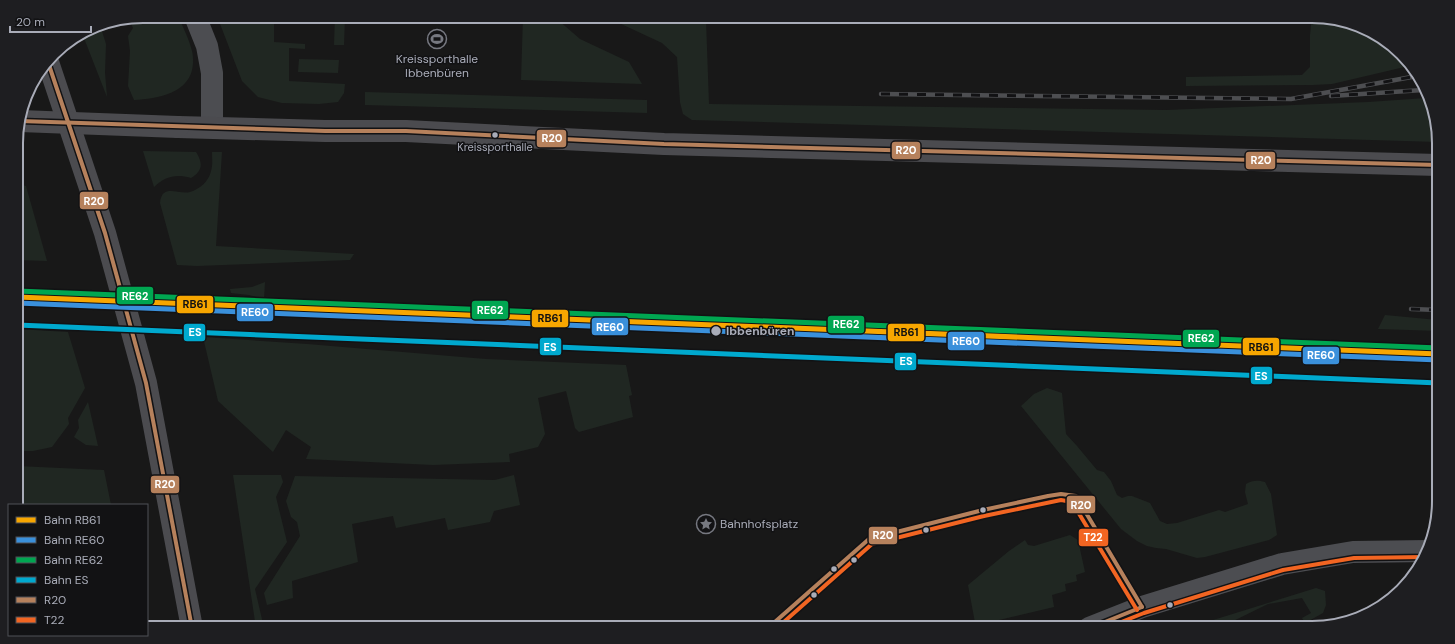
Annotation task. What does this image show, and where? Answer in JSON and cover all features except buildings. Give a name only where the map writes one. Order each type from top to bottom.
[{"type":"street","points":[[198,23],[206,46],[212,73],[212,127]]},
{"type":"street","points":[[50,68],[105,233],[146,383],[187,621]]},
{"type":"street","points":[[25,121],[325,131],[406,131],[664,144],[1432,165]]},
{"type":"street","points":[[1107,621],[1142,607],[1282,564],[1352,552],[1421,551]]},
{"type":"shaded area","points":[[181,23],[191,47],[193,63],[191,73],[187,81],[180,88],[163,96],[134,100],[128,86],[130,51],[128,36],[133,28],[131,24]]},
{"type":"shaded area","points":[[220,23],[274,23],[274,42],[305,44],[305,49],[289,48],[289,81],[345,84],[344,93],[338,102],[319,104],[282,103],[258,97],[242,81]]},
{"type":"shaded area","points":[[335,23],[345,23],[344,45],[334,45]]},
{"type":"shaded area","points":[[523,23],[561,23],[580,39],[629,62],[642,84],[521,80]]},
{"type":"shaded area","points":[[619,23],[706,23],[709,104],[1166,110],[1368,102],[1423,98],[1431,127],[1432,142],[692,120],[683,114],[680,102],[677,57],[662,43]]},
{"type":"shaded area","points":[[1311,23],[1336,25],[1351,29],[1372,39],[1385,48],[1397,58],[1404,67],[1332,84],[1186,86],[1186,77],[1302,75],[1310,67]]},
{"type":"shaded area","points":[[102,30],[106,44],[105,73],[107,97],[84,38]]},
{"type":"shaded area","points":[[299,59],[339,60],[338,73],[298,72]]},
{"type":"shaded area","points":[[365,92],[647,100],[647,113],[365,105]]},
{"type":"shaded area","points":[[143,151],[196,152],[201,163],[200,170],[191,178],[181,176],[171,177],[163,180],[154,187]]},
{"type":"shaded area","points":[[212,152],[222,152],[216,246],[354,254],[350,260],[197,266],[177,265],[160,203],[161,197],[164,193],[171,191],[185,193],[190,192],[204,184],[212,169]]},
{"type":"shaded area","points":[[23,185],[26,186],[47,261],[23,260]]},
{"type":"shaded area","points":[[265,282],[264,299],[249,295],[231,293],[230,289],[252,287]]},
{"type":"shaded area","points":[[1385,315],[1432,319],[1432,331],[1378,329]]},
{"type":"shaded area","points":[[23,329],[68,332],[85,388],[68,418],[69,424],[52,447],[33,451],[23,451]]},
{"type":"shaded area","points":[[203,337],[486,359],[626,365],[632,395],[629,396],[633,417],[579,432],[575,428],[566,391],[538,398],[545,434],[538,447],[509,454],[510,462],[433,465],[306,459],[311,447],[286,430],[273,452],[218,401]]},
{"type":"shaded area","points":[[1047,388],[1062,393],[1066,434],[1097,470],[1104,472],[1111,481],[1117,495],[1122,498],[1132,496],[1150,503],[1160,521],[1167,524],[1177,523],[1219,510],[1225,512],[1248,504],[1245,492],[1246,484],[1255,481],[1265,482],[1271,494],[1277,535],[1269,540],[1197,558],[1166,549],[1147,546],[1137,541],[1121,529],[1021,406],[1034,394]]},
{"type":"shaded area","points":[[88,402],[98,446],[86,445],[74,437],[79,428],[78,420]]},
{"type":"shaded area","points":[[23,466],[104,470],[111,504],[23,504]]},
{"type":"shaded area","points":[[233,475],[281,475],[283,482],[276,497],[287,542],[255,589],[262,621],[255,621]]},
{"type":"shaded area","points":[[514,475],[520,505],[494,511],[490,522],[448,530],[445,518],[396,528],[393,516],[352,524],[358,562],[292,581],[293,598],[267,605],[264,593],[300,536],[297,522],[291,517],[286,501],[295,476],[495,480]]},
{"type":"shaded area","points":[[1070,535],[1078,540],[1085,572],[1076,575],[1077,581],[1065,584],[1066,591],[1052,595],[1054,607],[999,621],[975,621],[968,585],[1009,551],[1025,540],[1028,545],[1034,546]]},
{"type":"shaded area","points":[[1316,588],[1325,591],[1326,605],[1323,613],[1309,621],[1304,621],[1302,618],[1311,613],[1302,598],[1268,604],[1233,621],[1210,621]]},
{"type":"railway","points":[[881,94],[1291,99],[1412,77]]},
{"type":"railway","points":[[1331,96],[1420,90]]},
{"type":"railway","points":[[1411,309],[1432,310]]},
{"type":"rail line","name":"RE62","points":[[23,291],[1432,348]]},
{"type":"rail line","name":"RB61","points":[[23,297],[1432,354]]},
{"type":"rail line","name":"RE60","points":[[23,303],[1432,360]]},
{"type":"rail line","name":"ES","points":[[23,325],[1432,383]]},
{"type":"transit line","name":"R20","points":[[50,68],[105,233],[146,383],[191,621]]},
{"type":"transit line","name":"R20","points":[[25,121],[325,131],[406,131],[664,144],[1432,165]]},
{"type":"transit line","name":"R20","points":[[776,621],[869,539],[983,510],[1061,494],[1076,496],[1142,607]]},
{"type":"transit line","name":"T22","points":[[785,621],[872,544],[984,516],[1061,500],[1072,502],[1137,610]]},
{"type":"transit line","name":"T22","points":[[1124,621],[1144,613],[1283,570],[1354,558],[1418,557]]},
{"type":"transit line","name":"R20","points":[[1107,621],[1142,607]]},
{"type":"place","name":"Kreissporthalle Ibbenbüren","points":[[437,39]]},
{"type":"place","name":"Kreissporthalle","points":[[495,135]]},
{"type":"place","name":"Ibbenbüren","points":[[716,331]]},
{"type":"place","name":"Bahnhofsplatz","points":[[706,524]]}]
